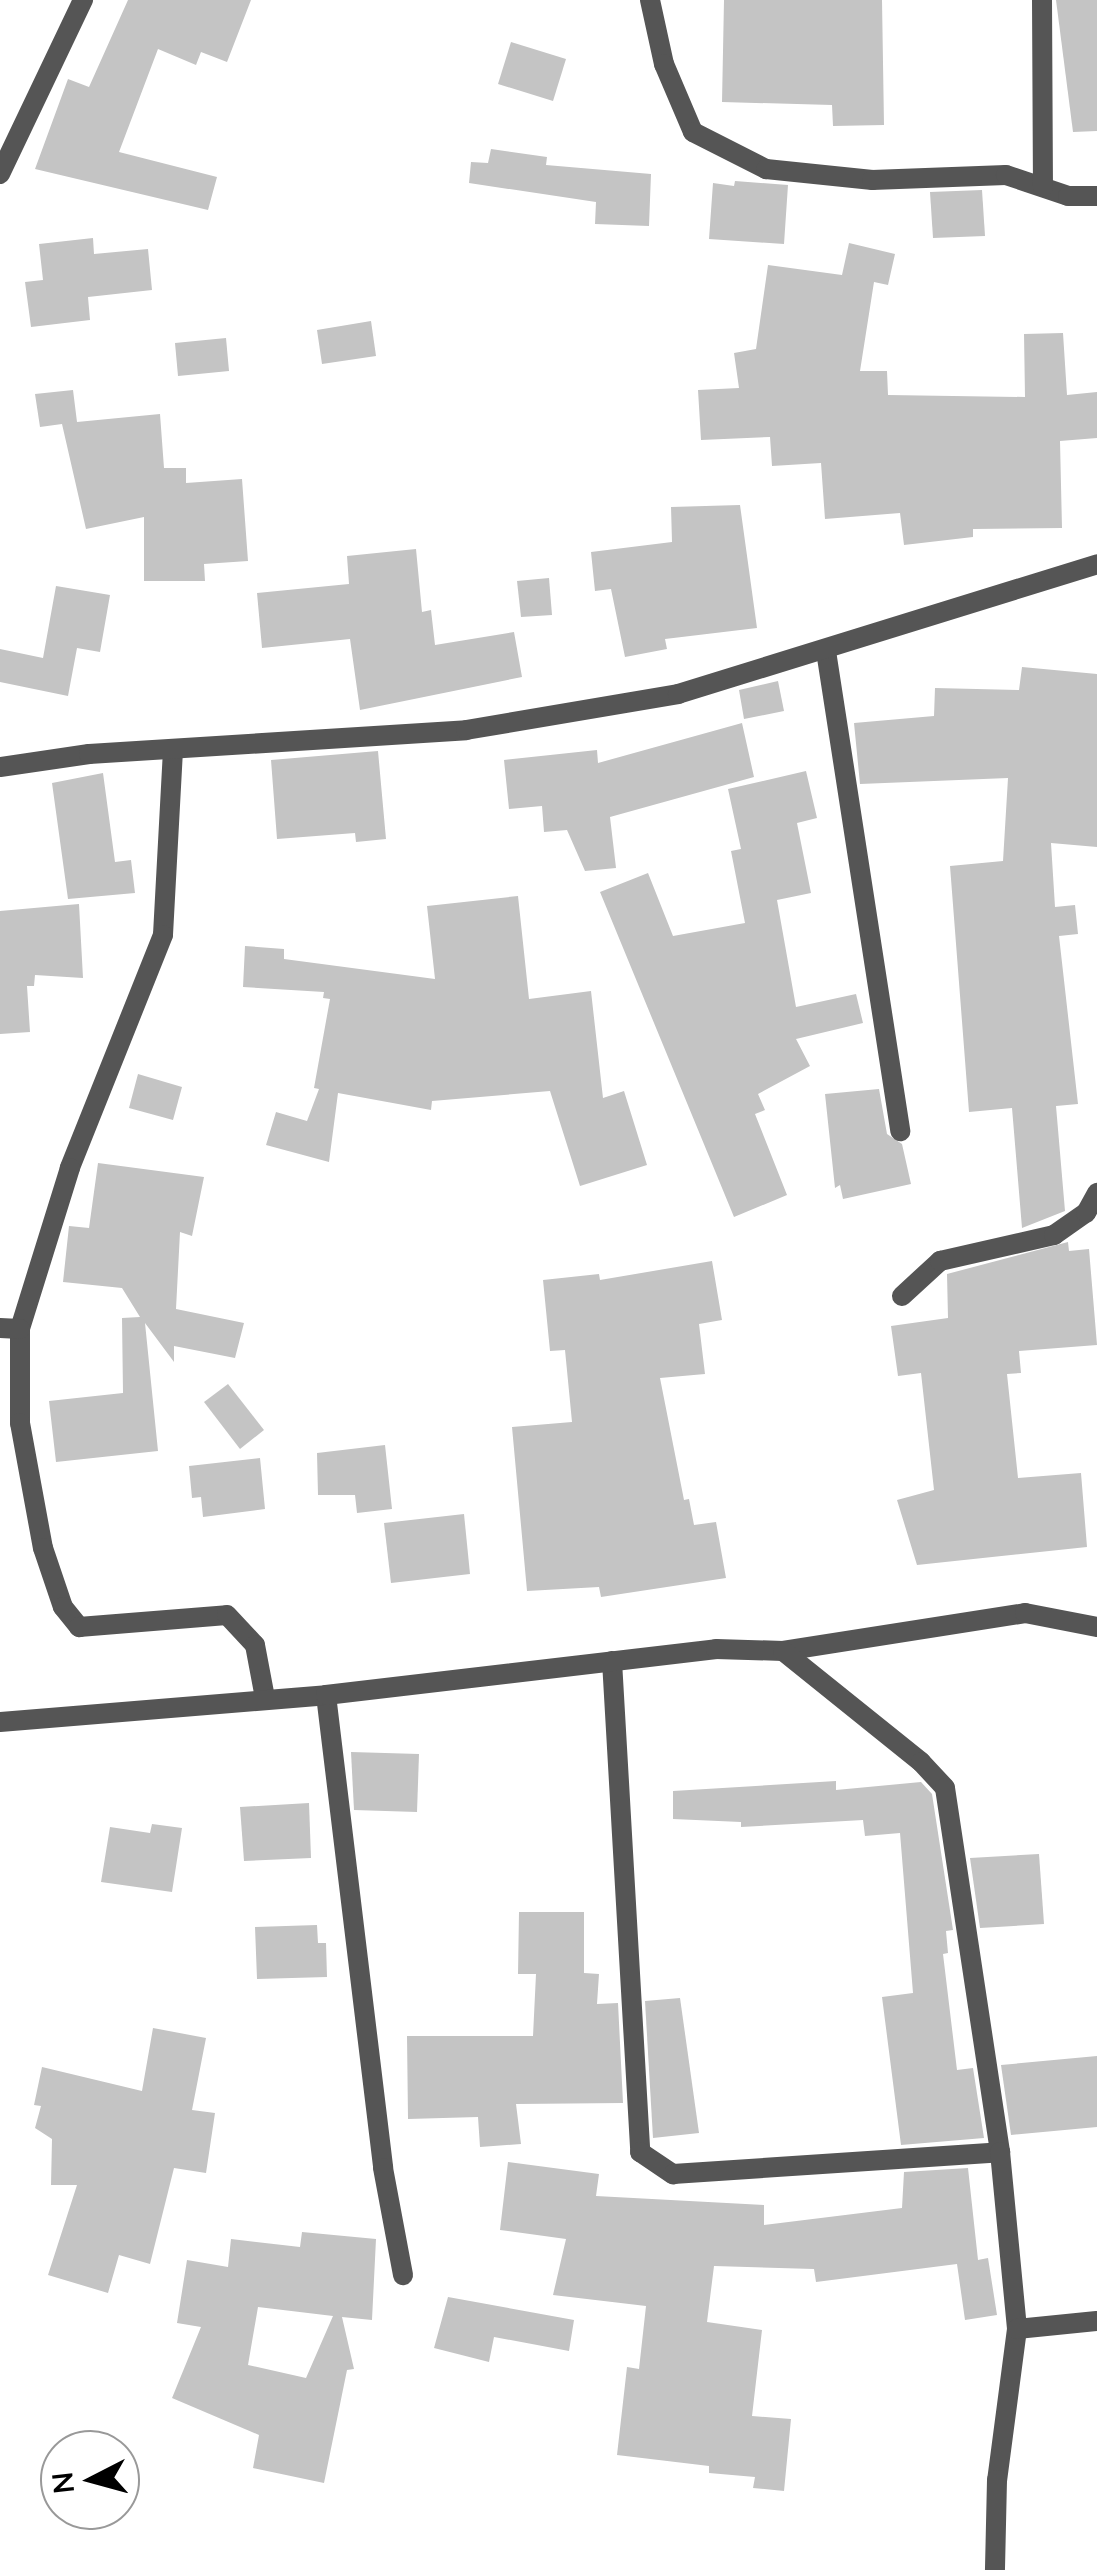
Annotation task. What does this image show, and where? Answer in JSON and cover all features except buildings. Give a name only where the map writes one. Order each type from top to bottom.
[{"type":"street","points":[[0,174],[84,0]]},
{"type":"street","points":[[650,0],[664,64],[694,132],[766,168],[872,180],[1006,175],[1043,187],[1097,196]]},
{"type":"street","points":[[1042,0],[1043,187]]},
{"type":"street","points":[[0,767],[174,750],[466,730],[678,694],[1097,564]]},
{"type":"street","points":[[826,651],[900,1131]]},
{"type":"street","points":[[174,750],[164,935],[83,1133],[10,1329],[20,1422],[43,1548],[64,1607],[79,1627],[104,1629],[226,1615],[256,1646],[266,1698]]},
{"type":"street","points":[[902,1296],[940,1262],[1054,1235],[1086,1213],[1097,1193]]},
{"type":"street","points":[[0,1722],[326,1695],[716,1649],[782,1651],[1025,1614],[1097,1627]]},
{"type":"street","points":[[782,1651],[921,1762],[944,1788],[1000,2152],[1017,2330],[997,2480],[995,2570]]},
{"type":"street","points":[[612,1661],[640,2152],[674,2174],[1000,2152]]},
{"type":"street","points":[[326,1695],[380,2150],[403,2275]]},
{"type":"street","points":[[1017,2330],[1097,2322]]}]
